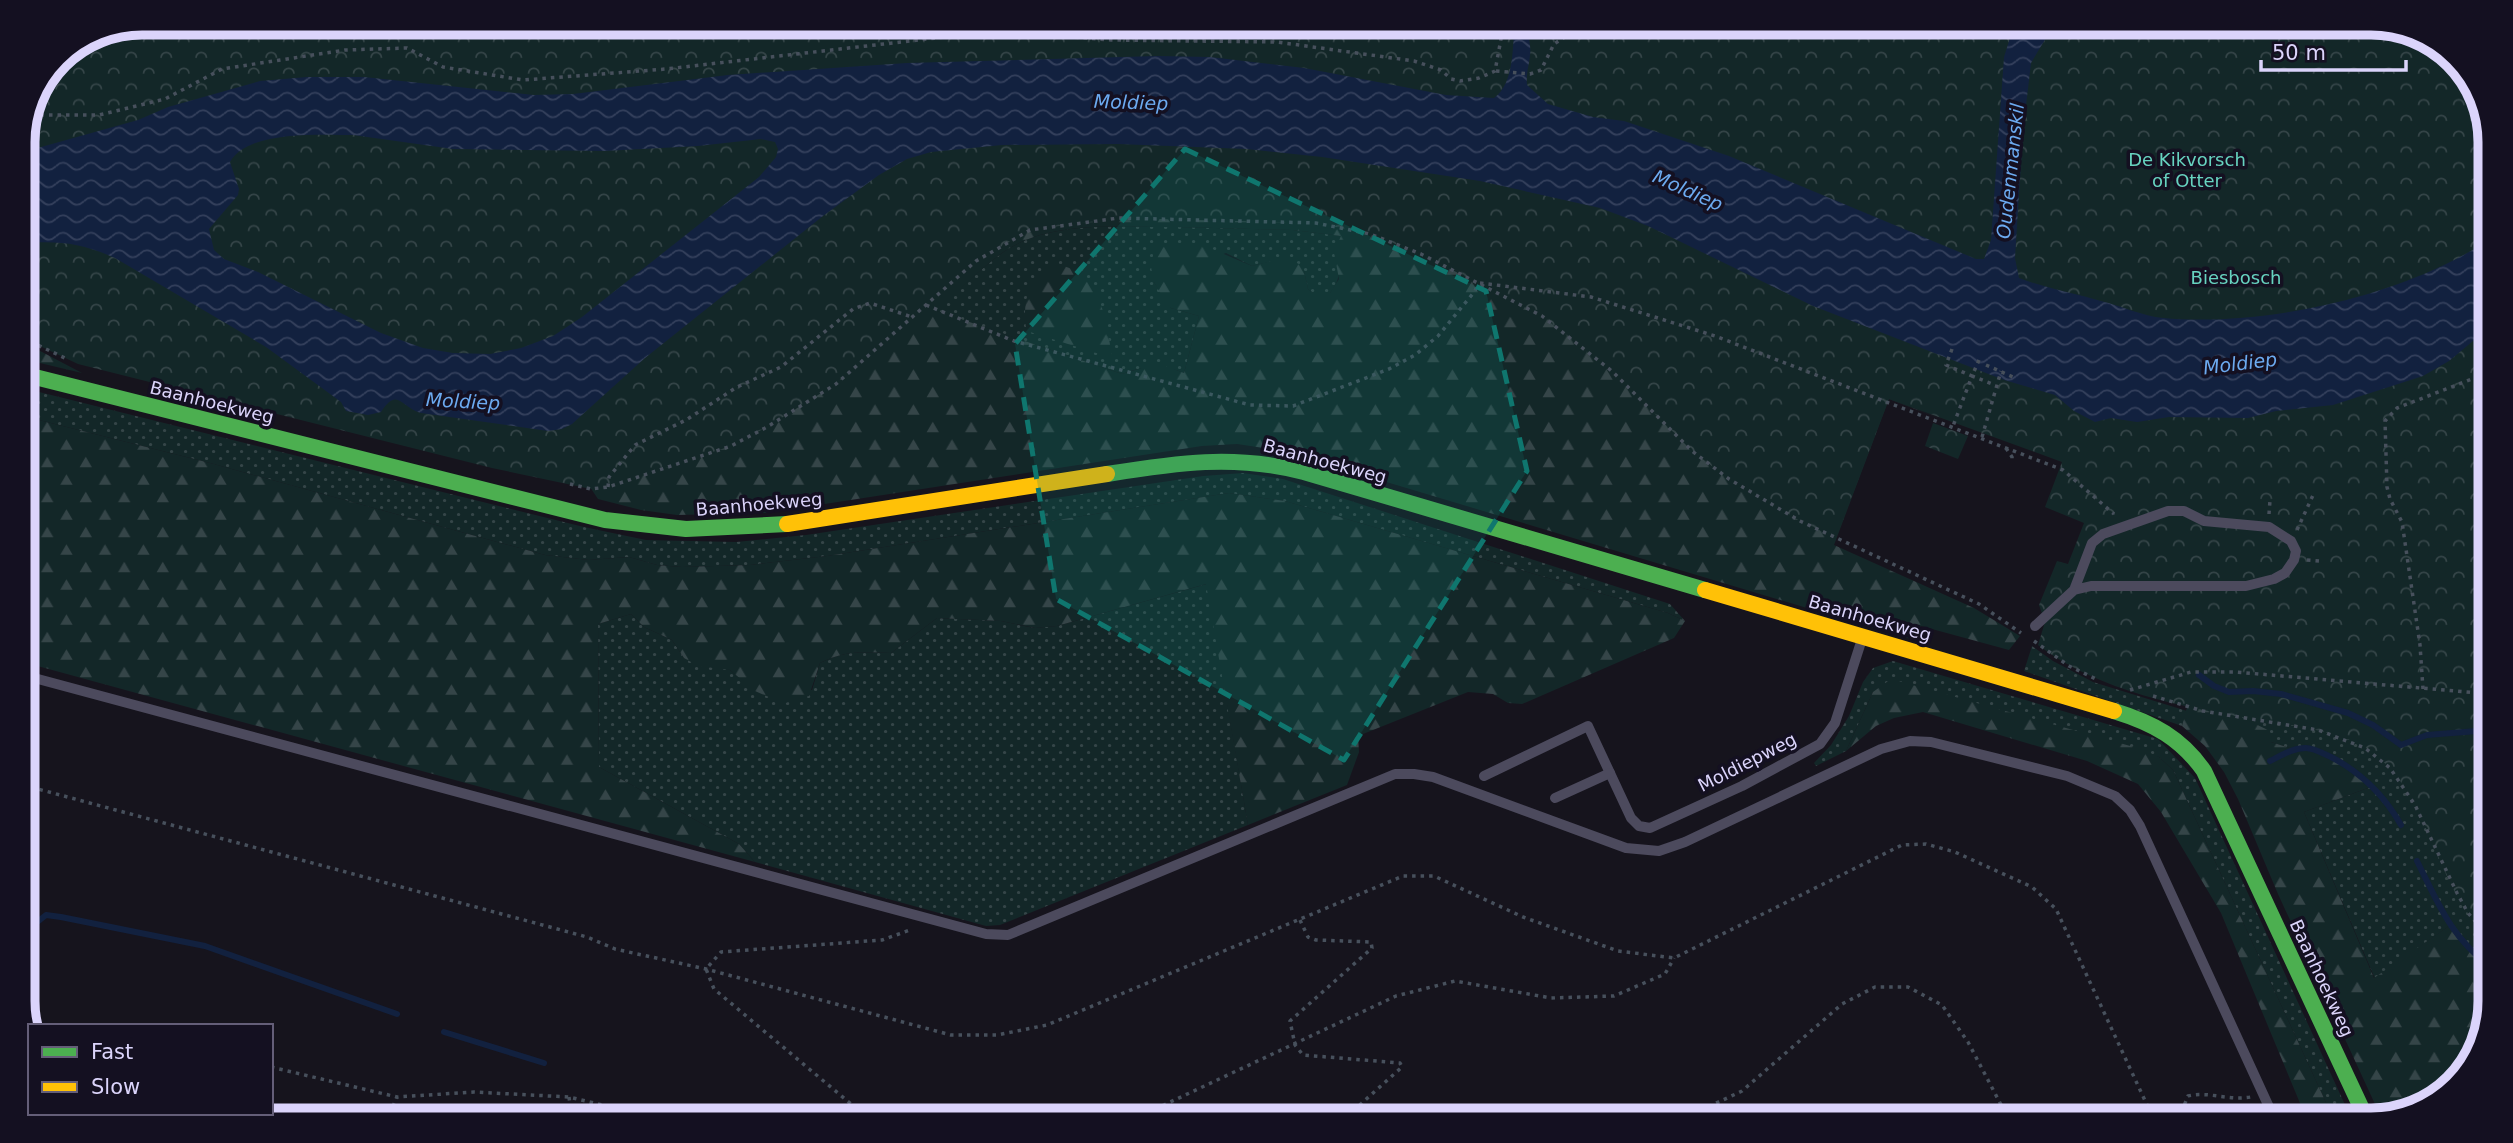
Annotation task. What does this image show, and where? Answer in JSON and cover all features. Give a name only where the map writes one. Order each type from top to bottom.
[{"type":"street","name":"Baanhoekweg","points":[[35,377],[606,520],[686,529],[797,524],[1177,463],[1230,459],[1256,461],[1292,469],[2140,719],[2164,729],[2199,761],[2361,1108]]},
{"type":"lane","points":[[2035,626],[2074,590],[2092,543],[2102,534],[2168,511],[2184,511],[2204,521],[2269,527],[2291,541],[2295,551],[2294,560],[2285,573],[2274,579],[2246,586],[2091,586],[2074,590]]},
{"type":"lane","name":"Moldiepweg","points":[[1484,776],[1588,726],[1631,818],[1639,826],[1650,828],[1753,780],[1820,744],[1835,723],[1863,636]]},
{"type":"lane","points":[[35,678],[986,934],[1008,935],[1395,775],[1433,777],[1626,848],[1659,851],[1685,842],[1881,749],[1910,741],[1931,742],[2067,776],[2115,796],[2130,810],[2140,826],[2269,1108]]},
{"type":"lane","points":[[1555,798],[1610,773]]},
{"type":"path","points":[[39,115],[99,115],[165,99],[222,68],[345,50],[407,48],[443,67],[523,80],[666,69],[963,35]]},
{"type":"path","points":[[1048,35],[1111,40],[1277,42],[1415,61],[1441,70],[1451,79],[1460,81],[1479,78],[1495,71],[1530,74],[1541,70],[1554,44],[1565,37],[1699,35]]},
{"type":"path","points":[[1495,71],[1502,35]]},
{"type":"path","points":[[567,483],[592,489],[608,487],[731,446],[767,427],[836,384],[976,261],[1030,230],[1119,218],[1316,222],[1370,234],[1422,254],[1542,316],[1613,372],[1692,451],[1729,479],[1800,521],[1979,604],[2069,666],[2106,682]]},
{"type":"path","points":[[926,305],[1014,341],[1250,405],[1277,407],[1293,406],[1337,390],[1389,369],[1415,355],[1438,336],[1478,283]]},
{"type":"path","points":[[1478,283],[1591,297],[1715,336],[2063,470],[2128,526]]},
{"type":"path","points":[[608,487],[609,477],[635,445],[685,420],[737,387],[781,367],[853,309],[870,303],[912,317]]},
{"type":"path","points":[[35,344],[78,364]]},
{"type":"path","points":[[1952,349],[1946,365],[1995,385]]},
{"type":"path","points":[[1953,427],[1979,360]]},
{"type":"path","points":[[1986,365],[2013,377]]},
{"type":"path","points":[[1982,437],[2001,371]]},
{"type":"path","points":[[2423,690],[2420,645],[2402,522],[2387,487],[2385,421],[2397,408],[2478,377]]},
{"type":"path","points":[[2004,447],[2010,452],[2012,461]]},
{"type":"path","points":[[2291,541],[2314,493]]},
{"type":"path","points":[[2130,690],[2191,672],[2236,672],[2478,693]]},
{"type":"path","points":[[2118,686],[2203,710],[2318,730],[2365,748],[2390,768],[2416,805],[2462,903],[2478,925]]},
{"type":"path","points":[[35,788],[587,937],[615,949],[706,969],[951,1035],[997,1035],[1047,1025],[1403,876],[1434,876],[1523,917],[1618,951],[1674,958],[1902,845],[1926,844],[1955,852],[2032,887],[2056,909],[2148,1108]]},
{"type":"path","points":[[706,969],[720,952],[882,940],[903,934],[930,918]]},
{"type":"path","points":[[1300,920],[1308,937],[1316,940],[1371,942],[1372,948],[1290,1021],[1295,1045],[1304,1055],[1400,1063],[1402,1067],[1356,1108]]},
{"type":"path","points":[[1158,1108],[1395,996],[1455,981],[1552,998],[1614,996],[1665,974],[1674,958]]},
{"type":"path","points":[[706,969],[714,989],[856,1108]]},
{"type":"path","points":[[1705,1108],[1742,1091],[1842,1004],[1875,987],[1908,987],[1942,1005],[1968,1042],[2002,1108]]},
{"type":"path","points":[[273,1067],[397,1097],[474,1092],[569,1097],[614,1108]]},
{"type":"path","points":[[2183,1108],[2188,1096],[2199,1093],[2235,1100],[2263,1094]]},
{"type":"path","points":[[392,1108],[397,1097]]},
{"type":"path","points":[[569,1097],[570,1108]]},
{"type":"highlighted area","points":[[1185,149],[1486,291],[1527,471],[1344,760],[1056,599],[1015,344]]},
{"type":"green space","name":"Biesbosch","points":[[128,36],[2392,37],[2424,49],[2447,66],[2470,101],[2478,135],[2478,925],[2456,893],[2405,789],[2388,767],[2366,748],[2342,737],[2314,730],[2143,695],[2088,675],[2038,645],[2045,622],[2039,605],[2057,561],[2068,564],[2084,523],[2045,507],[2062,462],[1889,399],[1836,538],[1800,521],[1729,479],[1692,451],[1613,372],[1542,316],[1421,254],[1370,234],[1316,223],[1119,218],[1030,230],[976,261],[834,385],[767,427],[731,446],[608,487],[591,489],[492,468],[78,364],[35,344],[35,135],[46,95],[57,77],[89,49]]},
{"type":"green space","points":[[1396,204],[1949,422],[1889,399],[1834,545],[1974,608],[2020,636],[2009,650],[1921,626],[1917,641],[1283,451],[1237,444],[1202,446],[766,513],[677,515],[641,510],[598,499],[588,484],[35,336],[35,242],[963,262],[1038,220]],"holes":[[[1176,227],[1293,230],[1341,236],[1334,252],[1339,279],[1330,293],[1313,293],[1308,289],[1304,271],[1299,264],[1282,258],[1252,266],[1205,246],[1155,245],[1151,267],[1154,282],[1166,303],[1171,308],[1199,316],[1184,373],[1158,363],[1122,374],[937,311],[1002,253],[1021,242],[1064,230]]]},
{"type":"green space","points":[[1176,227],[1293,230],[1342,236],[1337,281],[1330,293],[1313,293],[1308,289],[1304,271],[1282,259],[1252,266],[1226,253],[1154,282],[1171,308],[1199,316],[1184,373],[1153,367],[1122,374],[936,311],[1002,253],[1021,242],[1064,230]]},
{"type":"green space","points":[[1059,265],[1073,270],[1093,288],[1104,314],[1112,358],[1027,331],[1025,307],[1032,283],[1044,270]]},
{"type":"green space","points":[[35,348],[82,373],[35,362]]},
{"type":"green space","points":[[35,391],[646,540],[736,542],[806,535],[1203,476],[1243,473],[1283,479],[1670,604],[1685,621],[1668,613],[1285,501],[1229,493],[827,556],[750,565],[682,567],[657,565],[629,557],[589,560],[545,555],[210,463],[35,419]]},
{"type":"green space","points":[[35,419],[210,463],[545,555],[589,560],[629,557],[657,565],[681,567],[750,565],[827,556],[1229,493],[1285,501],[1668,613],[1685,621],[1674,638],[1522,704],[1508,703],[1493,694],[1468,692],[1358,736],[1359,752],[1347,785],[1248,825],[1206,584],[1057,626],[1035,628],[1001,621],[937,618],[891,653],[847,654],[820,663],[809,696],[785,703],[755,691],[730,670],[698,666],[684,658],[672,640],[644,627],[631,614],[598,624],[599,767],[739,844],[755,862],[35,665]]},
{"type":"green space","points":[[1933,423],[1968,436],[1958,459],[1925,446]]},
{"type":"green space","points":[[1207,584],[1248,825],[1000,925],[986,926],[755,862],[739,844],[599,767],[598,624],[631,614],[644,627],[672,640],[684,658],[730,670],[736,675],[812,690],[820,663],[847,654],[891,653],[937,618],[1001,621],[1034,628],[1057,626]]},
{"type":"green space","points":[[2032,646],[2053,661],[2093,682],[2187,711],[2182,726],[2024,671]]},
{"type":"green space","points":[[1893,661],[2158,739],[2195,778],[2346,1108],[2328,1108],[2173,770],[2159,757],[1873,692],[1846,751],[1816,766],[1814,763],[1831,745],[1849,716],[1863,682],[1873,668]]},
{"type":"green space","points":[[1891,679],[2141,749],[2159,757],[2173,770],[2328,1108],[2302,1108],[2221,913],[2161,812],[2138,784],[2087,761],[1923,712],[1894,718],[1876,726],[1846,751],[1873,692]]},
{"type":"green space","points":[[2188,703],[2226,710],[2270,731],[2271,742],[2293,749],[2308,748],[2328,755],[2353,769],[2373,786],[2304,812],[2374,978],[2449,926],[2478,958],[2478,1001],[2470,1042],[2456,1066],[2430,1090],[2405,1102],[2377,1107],[2278,894],[2238,799],[2224,772],[2205,746],[2182,726]]},
{"type":"green space","points":[[2225,710],[2478,729],[2478,958],[2449,926],[2375,979],[2304,812],[2373,786],[2309,748],[2293,749],[2271,742]]},
{"type":"water","points":[[1514,35],[1529,35],[1527,85],[1548,104],[1593,117],[1624,121],[1729,156],[1976,259],[1984,259],[1991,240],[2004,57],[2013,35],[2048,35],[2031,63],[2023,131],[2015,258],[2019,278],[2155,317],[2203,320],[2289,312],[2333,303],[2417,277],[2478,246],[2478,340],[2423,376],[2333,405],[2276,411],[2248,418],[2169,417],[2137,422],[2111,418],[2095,422],[2074,411],[2055,395],[2004,380],[1813,306],[1648,226],[1600,208],[1480,181],[1322,157],[1247,149],[1118,144],[1002,145],[931,152],[907,159],[879,175],[823,216],[645,358],[572,424],[548,431],[421,413],[396,400],[387,404],[381,412],[368,415],[346,411],[341,402],[266,347],[115,258],[70,244],[35,243],[35,149],[138,120],[168,107],[260,81],[307,77],[364,77],[534,95],[573,94],[728,75],[907,63],[1157,56],[1210,57],[1304,68],[1446,95],[1494,98],[1506,83]],"holes":[[[304,135],[353,135],[453,149],[604,151],[698,146],[761,139],[775,142],[778,149],[776,157],[759,177],[582,317],[553,336],[521,348],[490,354],[453,353],[423,348],[381,333],[258,272],[224,259],[214,250],[209,229],[238,195],[239,189],[230,162],[252,144],[268,139]]]},
{"type":"waterway","points":[[2199,675],[2214,686],[2229,692],[2281,694],[2348,713],[2373,725],[2401,745],[2427,735],[2478,731]]},
{"type":"waterway","points":[[2270,761],[2301,748],[2312,749],[2331,757],[2353,770],[2371,786],[2401,825]]},
{"type":"waterway","points":[[2417,861],[2455,932],[2478,957]]},
{"type":"waterway","points":[[35,927],[46,915],[205,946],[397,1014]]},
{"type":"waterway","points":[[444,1032],[544,1063]]},
{"type":"traffic: fast","points":[[35,377],[605,520],[686,529],[787,524]]},
{"type":"traffic: fast","points":[[1107,474],[1205,462],[1278,466],[1705,590]]},
{"type":"traffic: fast","points":[[2114,711],[2165,733],[2186,749],[2204,771],[2361,1108]]},
{"type":"traffic: slow","points":[[787,524],[1107,474]]},
{"type":"traffic: slow","points":[[1705,590],[2114,711]]},
{"type":"water label","name":"Moldiep","points":[[1131,102]]},
{"type":"water label","name":"Oudenmanskil","points":[[2010,171]]},
{"type":"water label","name":"Moldiep","points":[[1688,190]]},
{"type":"water label","name":"Moldiep","points":[[2240,363]]},
{"type":"water label","name":"Moldiep","points":[[463,401]]},
{"type":"park label","name":"De Kikvorsch of Otter","points":[[2187,169]]}]
